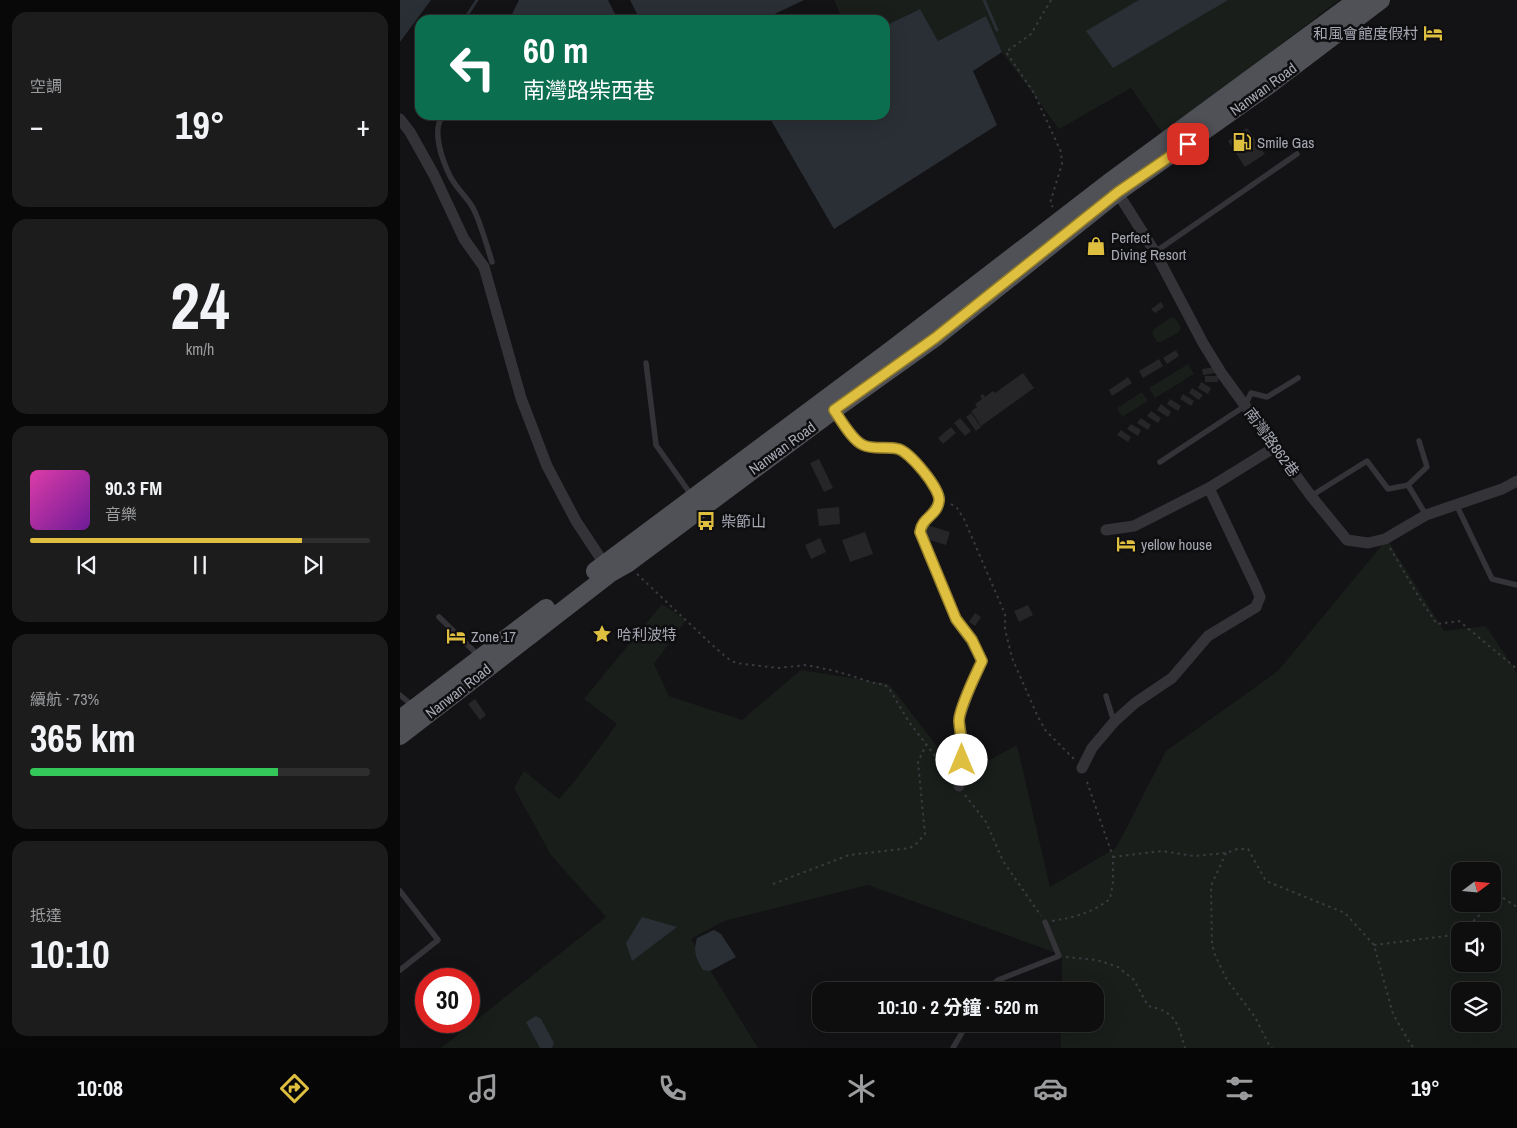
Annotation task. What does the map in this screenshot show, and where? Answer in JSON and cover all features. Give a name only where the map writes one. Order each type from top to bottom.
[{"type":"main road","name":"Nanwan Road","points":[[400,719],[481,657],[607,569],[627,564],[831,404],[1062,218],[1114,187],[1265,88],[1359,4],[1381,0]]},
{"type":"main road","name":"Nanwan Road","points":[[400,736],[694,498],[831,404],[935,338],[1114,187]]},
{"type":"street","points":[[400,119],[410,132],[434,175],[464,239],[484,267],[521,398],[547,466],[576,520],[607,569]]},
{"type":"street","name":"南灣路862巷","points":[[1114,187],[1155,252],[1203,343],[1222,374],[1311,496],[1347,540],[1368,543],[1385,539],[1426,515],[1502,489],[1517,480]]},
{"type":"street","points":[[831,404],[856,440],[864,446],[900,449],[910,455],[936,488],[940,498],[937,509],[921,525],[920,532],[956,619],[972,640],[982,661],[959,719],[964,747],[959,786]]},
{"type":"street","points":[[1106,530],[1134,526],[1209,488],[1276,447]]},
{"type":"street","points":[[1082,768],[1092,748],[1114,722],[1135,703],[1172,678],[1208,636],[1256,607],[1260,597],[1209,488]]},
{"type":"lane","points":[[441,120],[438,146],[451,178],[473,208],[492,262]]},
{"type":"lane","points":[[1155,252],[1297,154]]},
{"type":"lane","points":[[646,362],[656,445],[694,498]]},
{"type":"lane","points":[[1160,462],[1245,406],[1251,393],[1267,397],[1298,378]]},
{"type":"lane","points":[[1311,496],[1367,461],[1388,489],[1408,485],[1427,468],[1419,441]]},
{"type":"lane","points":[[1408,485],[1426,515]]},
{"type":"lane","points":[[1456,504],[1492,579],[1517,585]]},
{"type":"lane","points":[[439,618],[481,657]]},
{"type":"lane","points":[[400,695],[415,708]]},
{"type":"lane","points":[[1106,696],[1114,722]]},
{"type":"lane","points":[[400,891],[438,940],[400,970]]},
{"type":"lane","points":[[996,982],[1059,956],[1045,922]]},
{"type":"lane","points":[[953,1048],[962,1032]]},
{"type":"path","points":[[1051,0],[1031,34],[1006,52],[1034,93],[1061,152],[1062,164],[1050,203],[1062,218]]},
{"type":"path","points":[[627,564],[709,642],[727,658],[736,663],[777,668],[807,665],[839,672],[877,684],[884,684],[890,690],[909,722],[926,745],[986,822],[1003,861],[1045,922],[1076,917],[1097,908],[1110,899],[1113,882],[1113,857],[1082,768],[1055,738],[1046,731],[1038,717],[1012,658],[1005,629],[1005,614],[964,519],[957,508],[940,498]]},
{"type":"path","points":[[1385,539],[1437,624],[1459,621],[1517,669]]},
{"type":"path","points":[[773,884],[850,855],[910,848],[917,843],[925,834],[918,762],[926,745]]},
{"type":"path","points":[[1113,857],[1162,851],[1194,856],[1226,853],[1237,848],[1248,849],[1266,881],[1345,913],[1374,945],[1393,1014],[1411,1045],[1415,1048]]},
{"type":"path","points":[[1226,853],[1211,886],[1212,944],[1227,980],[1256,1017],[1272,1048]]},
{"type":"path","points":[[1501,897],[1517,907]]},
{"type":"path","points":[[1374,945],[1446,936],[1463,930],[1481,912]]},
{"type":"path","points":[[1059,956],[1097,960],[1118,966],[1134,980],[1148,1006],[1161,1009],[1173,1016],[1185,1048]]},
{"type":"shaded area","points":[[400,0],[431,0],[420,15],[415,15],[415,22],[400,42]]},
{"type":"shaded area","points":[[519,0],[608,0],[616,15],[512,15]]},
{"type":"shaded area","points":[[630,0],[804,0],[772,15],[638,15]]},
{"type":"shaded area","points":[[834,0],[1339,0],[1163,134],[1131,88],[1059,129],[1002,52],[986,16],[938,41],[920,9],[890,24],[890,15],[841,15]]},
{"type":"shaded area","points":[[1139,0],[1228,0],[1113,68],[1086,31]]},
{"type":"shaded area","points":[[920,9],[938,41],[986,16],[1002,52],[973,71],[997,125],[834,229],[771,120],[890,120],[890,24]]},
{"type":"shaded area","points":[[1170,318],[1175,318],[1181,328],[1179,332],[1161,342],[1157,342],[1152,333],[1154,329]]},
{"type":"shaded area","points":[[1188,364],[1194,374],[1155,398],[1149,388]]},
{"type":"shaded area","points":[[1142,392],[1148,401],[1122,417],[1117,408]]},
{"type":"shaded area","points":[[1387,539],[1444,631],[1486,626],[1517,673],[1517,1048],[1061,1048],[1061,1032],[1104,1032],[1104,982],[1062,982],[1062,955],[868,885],[724,921],[691,939],[758,1048],[441,1048],[460,1033],[480,1033],[480,1017],[606,917],[551,855],[514,788],[524,771],[559,799],[574,782],[617,724],[584,699],[662,604],[686,620],[654,664],[669,696],[742,720],[801,670],[889,684],[960,776],[1017,745],[1050,887],[1116,848],[1166,751],[1278,671]]},
{"type":"shaded area","points":[[642,917],[677,927],[632,961],[626,943]]},
{"type":"shaded area","points":[[714,930],[721,934],[736,957],[710,971],[703,970],[696,955],[697,938]]},
{"type":"shaded area","points":[[536,1016],[541,1019],[554,1043],[552,1048],[540,1048],[526,1022]]},
{"type":"building","points":[[1247,128],[1265,154],[1245,167],[1228,141]]},
{"type":"building","points":[[1161,302],[1164,307],[1155,313],[1151,309]]},
{"type":"building","points":[[1176,350],[1179,356],[1167,364],[1163,358]]},
{"type":"building","points":[[1159,359],[1163,366],[1143,378],[1139,371]]},
{"type":"building","points":[[1215,367],[1216,373],[1203,375],[1202,369]]},
{"type":"building","points":[[1023,373],[1034,388],[981,426],[971,411],[977,407],[975,404],[982,399],[980,396],[983,394],[985,397],[993,391],[995,393]]},
{"type":"building","points":[[1205,376],[1218,376],[1218,382],[1205,382]]},
{"type":"building","points":[[1128,377],[1132,383],[1112,396],[1109,390]]},
{"type":"building","points":[[1201,382],[1211,388],[1208,394],[1198,388]]},
{"type":"building","points":[[1192,388],[1203,395],[1199,400],[1189,393]]},
{"type":"building","points":[[1183,394],[1194,401],[1191,406],[1180,399]]},
{"type":"building","points":[[1170,399],[1181,406],[1178,411],[1167,404]]},
{"type":"building","points":[[1161,404],[1171,412],[1168,417],[1157,410]]},
{"type":"building","points":[[1151,411],[1161,418],[1158,423],[1147,416]]},
{"type":"building","points":[[971,413],[981,427],[976,431],[966,417]]},
{"type":"building","points":[[960,418],[971,431],[965,436],[954,423]]},
{"type":"building","points":[[1141,418],[1151,425],[1148,430],[1137,423]]},
{"type":"building","points":[[1131,424],[1141,430],[1138,436],[1127,429]]},
{"type":"building","points":[[951,427],[956,433],[943,444],[938,438]]},
{"type":"building","points":[[1121,430],[1131,437],[1128,442],[1117,435]]},
{"type":"building","points":[[819,459],[833,488],[824,492],[810,463]]},
{"type":"building","points":[[839,507],[840,524],[819,526],[817,509]]},
{"type":"building","points":[[927,525],[950,532],[946,545],[923,538]]},
{"type":"building","points":[[865,532],[873,554],[850,562],[842,540]]},
{"type":"building","points":[[820,538],[826,552],[811,559],[805,545]]},
{"type":"building","points":[[1028,605],[1033,615],[1019,622],[1014,611]]},
{"type":"building","points":[[975,613],[981,617],[975,626],[969,622]]},
{"type":"building","points":[[475,699],[486,715],[480,720],[468,704]]},
{"type":"waterway","points":[[467,15],[477,0]]},
{"type":"waterway","points":[[984,0],[997,30]]},
{"type":"place","name":"和風會館度假村","points":[[1433,33]]},
{"type":"place","name":"Smile Gas","points":[[1242,142]]},
{"type":"place","name":"Perfect Diving Resort","points":[[1096,246]]},
{"type":"place","name":"柴節山","points":[[706,521]]},
{"type":"place","name":"yellow house","points":[[1126,544]]},
{"type":"place","name":"哈利波特","points":[[602,634]]},
{"type":"place","name":"Zone 17","points":[[456,636]]},
{"type":"route","points":[[962,760],[964,747],[959,719],[982,661],[972,640],[956,619],[920,532],[921,525],[937,509],[940,498],[936,488],[910,455],[900,449],[864,446],[856,440],[834,410],[935,338],[1118,192],[1188,144]]}]
